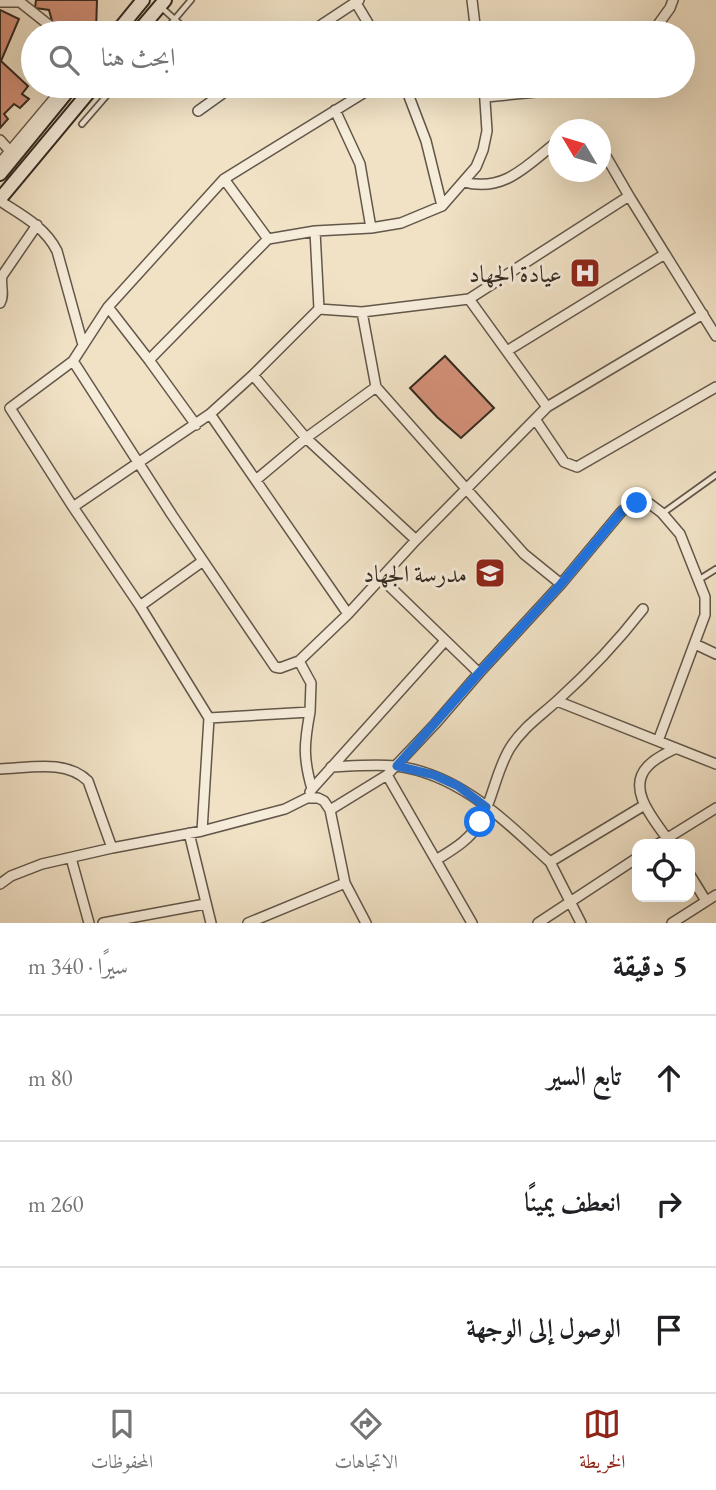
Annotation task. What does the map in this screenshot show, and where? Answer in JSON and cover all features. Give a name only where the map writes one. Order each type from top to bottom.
[{"type":"street","points":[[126,21],[143,0]]},
{"type":"street","points":[[472,0],[475,21]]},
{"type":"street","points":[[661,21],[673,0]]},
{"type":"street","points":[[0,2],[21,1],[45,21]]},
{"type":"street","points":[[328,21],[357,2],[367,21]]},
{"type":"street","points":[[147,21],[163,3]]},
{"type":"street","points":[[0,174],[56,98]]},
{"type":"street","points":[[0,163],[13,153],[61,98]]},
{"type":"street","points":[[83,345],[52,240],[37,225],[0,200],[84,98]]},
{"type":"street","points":[[198,111],[216,98]]},
{"type":"street","points":[[0,415],[73,360],[107,307],[224,179],[355,98]]},
{"type":"street","points":[[410,98],[421,121],[442,206]]},
{"type":"street","points":[[149,360],[268,239],[315,231],[371,228],[401,223],[442,206],[476,167],[483,150],[487,131],[486,98]]},
{"type":"street","points":[[335,110],[360,164],[371,228]]},
{"type":"street","points":[[0,140],[27,166]]},
{"type":"street","points":[[464,182],[478,186],[503,182],[548,149]]},
{"type":"street","points":[[611,165],[716,335]]},
{"type":"street","points":[[224,179],[268,239]]},
{"type":"street","points":[[319,309],[362,312],[469,299],[629,196]]},
{"type":"street","points":[[0,303],[2,276],[37,225]]},
{"type":"street","points":[[73,507],[210,414],[319,309],[315,231]]},
{"type":"street","points":[[507,351],[665,254]]},
{"type":"street","points":[[469,299],[547,407]]},
{"type":"street","points":[[107,307],[196,425]]},
{"type":"street","points":[[362,312],[376,387],[524,554],[561,584]]},
{"type":"street","points":[[73,360],[137,463],[275,667],[280,668],[299,661],[348,614],[416,540],[547,407],[703,314]]},
{"type":"street","points":[[253,375],[306,438],[416,540]]},
{"type":"street","points":[[256,480],[306,438],[376,387]]},
{"type":"street","points":[[535,419],[564,462],[577,467],[716,387]]},
{"type":"street","points":[[10,408],[140,606],[209,718],[202,831]]},
{"type":"street","points":[[210,414],[348,614]]},
{"type":"street","points":[[330,810],[397,766],[561,584],[622,511],[637,503],[650,504],[663,513],[680,534],[705,597],[705,615],[658,741]]},
{"type":"street","points":[[140,606],[203,561]]},
{"type":"street","points":[[381,578],[479,673]]},
{"type":"street","points":[[436,860],[468,838],[480,822],[498,773],[511,747],[529,723],[557,701],[621,638],[643,609]]},
{"type":"street","points":[[302,801],[445,640]]},
{"type":"street","points":[[695,644],[716,654]]},
{"type":"street","points":[[299,661],[311,684],[305,764],[312,789]]},
{"type":"street","points":[[557,701],[716,764]]},
{"type":"street","points":[[209,718],[310,712]]},
{"type":"street","points":[[668,839],[643,806],[641,778],[645,768],[676,748]]},
{"type":"street","points":[[331,767],[397,766],[434,775],[458,786],[550,862],[581,923]]},
{"type":"street","points":[[0,769],[64,767],[81,774],[88,782],[112,848]]},
{"type":"street","points":[[387,775],[472,923]]},
{"type":"street","points":[[0,884],[11,876],[42,864],[263,816],[313,797],[324,801],[330,810],[345,883],[366,923]]},
{"type":"street","points":[[550,862],[643,806]]},
{"type":"street","points":[[672,839],[716,808]]},
{"type":"street","points":[[188,834],[211,923]]},
{"type":"street","points":[[71,858],[89,923]]},
{"type":"street","points":[[538,923],[632,861]]},
{"type":"street","points":[[695,882],[706,901]]},
{"type":"street","points":[[248,923],[345,883]]},
{"type":"street","points":[[672,923],[716,895]]},
{"type":"street","points":[[103,923],[205,904]]},
{"type":"lane","points":[[163,3],[176,19],[191,0]]},
{"type":"lane","points":[[82,124],[102,98]]},
{"type":"lane","points":[[663,513],[716,475]]},
{"type":"lane","points":[[700,579],[716,569]]},
{"type":"building","points":[[36,0],[97,0],[96,21],[52,21],[49,10],[35,8]]},
{"type":"building","points":[[0,10],[19,19],[1,61],[21,80],[21,98],[29,99],[20,108],[14,104],[4,114],[8,119],[0,128]]},
{"type":"building","points":[[445,356],[494,408],[461,438],[410,388]]},
{"type":"place","name":"عيادة الجهاد","points":[[585,273]]},
{"type":"place","name":"مدرسة الجهاد","points":[[490,573]]},
{"type":"route","points":[[480,822],[486,807],[458,786],[434,775],[397,766],[561,584],[622,511],[637,503]]}]
